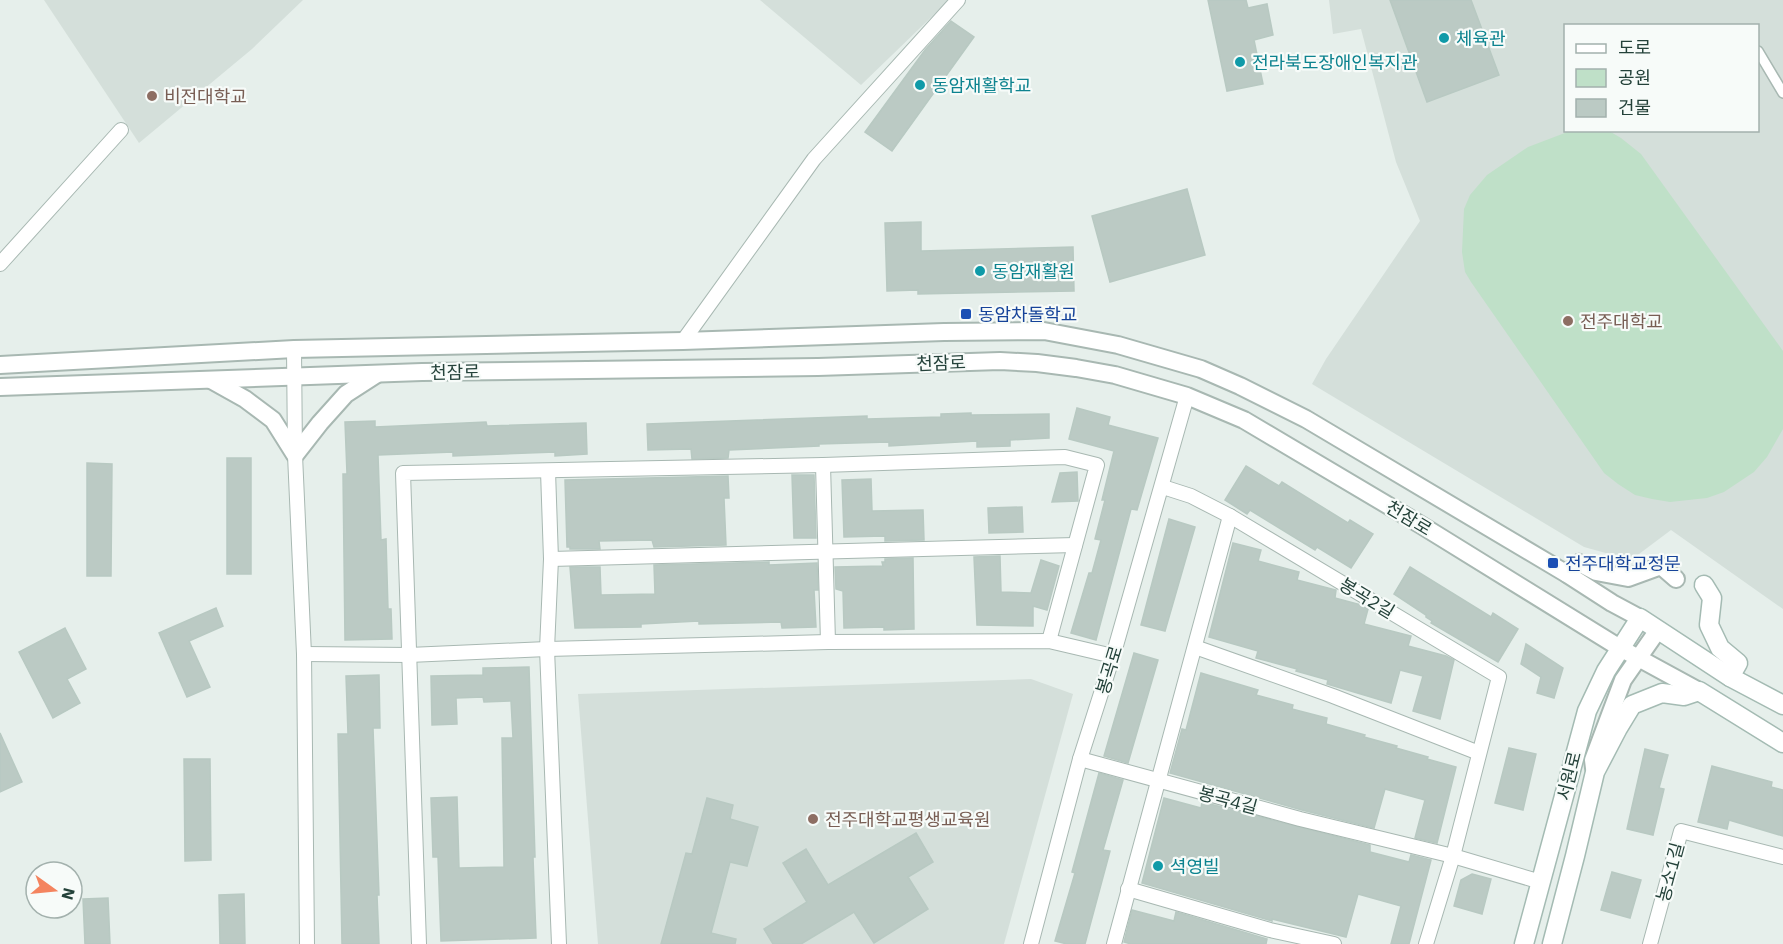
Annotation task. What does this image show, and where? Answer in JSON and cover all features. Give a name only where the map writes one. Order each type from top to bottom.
[{"type":"main road","points":[[1704,585],[1712,598],[1709,625],[1720,648],[1738,663],[1731,677]]},
{"type":"main road","name":"서원로","points":[[1524,944],[1587,711],[1606,671],[1640,618]]},
{"type":"main road","name":"천잠로","points":[[1640,618],[1731,677],[1783,705]]},
{"type":"main road","name":"천잠로","points":[[1699,691],[1783,743]]},
{"type":"main road","points":[[1595,772],[1632,705],[1662,693],[1684,696],[1699,691]]},
{"type":"main road","name":"서원로","points":[[1551,944],[1595,772]]},
{"type":"street","points":[[683,341],[814,159],[958,0]]},
{"type":"street","points":[[1759,53],[1783,93]]},
{"type":"street","points":[[0,264],[121,130]]},
{"type":"street","name":"천잠로","points":[[0,365],[294,349],[1044,331],[1118,345],[1201,369],[1296,414],[1640,618]]},
{"type":"street","points":[[294,349],[295,456],[304,654],[308,944]]},
{"type":"street","name":"천잠로","points":[[0,387],[295,376],[806,367],[1000,361],[1076,368],[1115,375],[1187,396],[1244,420],[1297,450],[1620,648],[1699,691]]},
{"type":"street","points":[[295,456],[345,394],[378,374]]},
{"type":"street","points":[[210,380],[244,399],[273,420],[295,456]]},
{"type":"street","name":"봉곡로","points":[[1031,944],[1080,759],[1163,487],[1187,396]]},
{"type":"street","points":[[419,944],[403,473],[823,465],[1065,457],[1097,465],[1049,641]]},
{"type":"street","points":[[823,465],[828,642]]},
{"type":"street","points":[[548,471],[551,559],[547,649],[559,944]]},
{"type":"street","name":"봉곡2길","points":[[1163,487],[1191,496],[1230,516],[1499,677],[1454,856],[1426,944]]},
{"type":"street","points":[[1114,944],[1230,516]]},
{"type":"street","points":[[551,559],[1075,545]]},
{"type":"street","points":[[1568,574],[1579,563],[1596,572],[1628,578],[1661,566],[1676,579]]},
{"type":"street","name":"서원로","points":[[1595,772],[1593,760],[1623,680],[1658,630]]},
{"type":"street","points":[[304,654],[409,655],[828,642],[1049,641],[1113,656]]},
{"type":"street","points":[[1195,647],[1333,696],[1479,753]]},
{"type":"street","name":"봉곡4길","points":[[1080,759],[1300,819],[1454,856]]},
{"type":"street","name":"농소1길","points":[[1650,944],[1681,831],[1783,857]]},
{"type":"street","points":[[1454,856],[1541,882]]},
{"type":"street","points":[[1128,889],[1270,930],[1334,944]]},
{"type":"shaded area","name":"비전대학교","points":[[44,0],[303,0],[252,49],[139,143]]},
{"type":"shaded area","points":[[760,0],[949,0],[861,85]]},
{"type":"shaded area","name":"전주대학교","points":[[1329,0],[1783,0],[1783,609],[1671,530],[1631,560],[1584,547],[1312,384],[1326,359],[1420,221],[1396,162],[1361,29],[1333,34]]},
{"type":"shaded area","name":"전주대학교평생교육원","points":[[1031,679],[1073,694],[1004,944],[598,944],[578,694]]},
{"type":"green space","points":[[1567,132],[1611,132],[1641,154],[1783,351],[1783,429],[1767,457],[1754,472],[1724,492],[1707,498],[1670,502],[1635,495],[1604,473],[1465,272],[1462,252],[1464,209],[1470,195],[1487,175],[1528,147]]},
{"type":"building","name":"전라북도장애인복지관","points":[[1208,0],[1246,0],[1248,8],[1267,4],[1273,35],[1254,40],[1263,84],[1227,91]]},
{"type":"building","name":"체육관","points":[[1390,0],[1471,0],[1499,75],[1427,102]]},
{"type":"building","name":"동암재활학교","points":[[951,21],[974,37],[892,151],[865,132],[925,50]]},
{"type":"building","points":[[1187,189],[1205,255],[1110,282],[1092,216]]},
{"type":"building","name":"동암재활원","points":[[921,222],[921,251],[1073,247],[1074,291],[918,294],[918,290],[887,291],[885,223]]},
{"type":"building","points":[[1077,408],[1110,417],[1108,425],[1158,438],[1137,510],[1131,509],[1096,640],[1071,633],[1101,540],[1095,539],[1114,451],[1069,439]]},
{"type":"building","points":[[971,413],[971,415],[1049,414],[1049,438],[1010,440],[1010,446],[977,447],[977,441],[889,446],[889,442],[819,444],[819,446],[729,450],[728,458],[692,459],[691,449],[648,450],[647,424],[867,416],[867,419],[941,417],[941,414]]},
{"type":"building","points":[[375,421],[375,427],[486,422],[487,426],[586,423],[587,454],[555,456],[555,452],[453,456],[453,452],[378,455],[381,540],[386,539],[388,609],[391,609],[392,639],[345,640],[343,474],[347,474],[345,422]]},
{"type":"building","points":[[227,458],[251,458],[251,574],[227,574]]},
{"type":"building","points":[[87,463],[112,464],[111,576],[87,576]]},
{"type":"building","points":[[1246,466],[1279,486],[1282,482],[1348,523],[1350,520],[1373,534],[1351,568],[1317,547],[1315,550],[1250,510],[1247,514],[1225,500]]},
{"type":"building","points":[[1077,472],[1078,501],[1052,502],[1060,473]]},
{"type":"building","points":[[792,475],[814,475],[816,538],[794,538]]},
{"type":"building","points":[[728,476],[729,498],[724,498],[726,545],[654,547],[652,540],[599,541],[600,549],[570,549],[567,547],[565,480]]},
{"type":"building","points":[[871,479],[872,511],[923,510],[924,540],[885,541],[885,536],[844,537],[842,480]]},
{"type":"building","points":[[1022,507],[1023,532],[989,533],[988,508]]},
{"type":"building","points":[[1169,519],[1195,527],[1165,631],[1141,625]]},
{"type":"building","points":[[1233,543],[1261,550],[1258,561],[1299,572],[1297,580],[1336,590],[1335,598],[1368,609],[1364,624],[1411,636],[1408,646],[1454,660],[1440,719],[1413,711],[1423,676],[1400,670],[1391,703],[1327,684],[1328,680],[1256,658],[1258,651],[1209,637]]},
{"type":"building","points":[[1000,556],[1001,592],[1031,593],[1041,560],[1059,566],[1047,610],[1033,606],[1033,626],[977,625],[974,557]]},
{"type":"building","points":[[913,558],[914,629],[844,628],[843,591],[836,589],[835,567],[883,566],[882,562],[885,562],[885,559]]},
{"type":"building","points":[[769,562],[769,565],[817,563],[818,590],[814,590],[816,627],[782,628],[781,622],[699,624],[699,621],[641,624],[641,627],[575,628],[570,567],[600,567],[601,595],[655,594],[654,565]]},
{"type":"building","points":[[1410,567],[1491,617],[1493,613],[1518,629],[1498,662],[1431,623],[1432,621],[1426,615],[1394,594]]},
{"type":"building","points":[[216,608],[223,626],[189,641],[210,687],[187,697],[159,633]]},
{"type":"building","points":[[65,628],[86,669],[67,679],[80,703],[53,718],[19,652]]},
{"type":"building","points":[[1526,644],[1563,668],[1554,698],[1537,693],[1541,677],[1521,664]]},
{"type":"building","points":[[1134,653],[1158,660],[1128,763],[1104,756]]},
{"type":"building","points":[[529,667],[536,938],[441,941],[438,857],[433,857],[431,798],[457,797],[459,868],[504,867],[502,738],[513,738],[511,701],[484,702],[483,697],[456,698],[457,724],[432,725],[431,676],[483,675],[483,668]]},
{"type":"building","points":[[1201,673],[1258,690],[1256,695],[1293,705],[1292,709],[1327,718],[1326,724],[1365,735],[1364,737],[1456,767],[1437,843],[1415,838],[1425,800],[1385,789],[1374,828],[1170,773],[1182,729],[1186,730]]},
{"type":"building","points":[[379,675],[380,728],[373,728],[379,944],[342,944],[338,734],[348,734],[346,676]]},
{"type":"building","points":[[0,733],[22,782],[0,792]]},
{"type":"building","points":[[1509,748],[1536,754],[1523,810],[1495,803]]},
{"type":"building","points":[[1645,749],[1668,755],[1659,788],[1664,789],[1653,835],[1627,829]]},
{"type":"building","points":[[184,759],[210,759],[211,860],[185,861]]},
{"type":"building","points":[[1712,766],[1772,782],[1771,787],[1783,790],[1783,836],[1729,820],[1727,829],[1698,822]]},
{"type":"building","points":[[1099,773],[1123,780],[1103,850],[1110,851],[1085,944],[1067,944],[1055,941],[1075,873],[1072,872]]},
{"type":"building","points":[[707,798],[733,805],[730,819],[758,827],[747,866],[730,862],[711,933],[736,939],[735,944],[661,944],[686,853],[692,854]]},
{"type":"building","points":[[1164,798],[1201,808],[1202,802],[1370,845],[1370,852],[1409,862],[1411,855],[1431,860],[1409,944],[1391,944],[1401,906],[1358,894],[1346,937],[1272,919],[1272,921],[1142,883]]},
{"type":"building","points":[[916,833],[933,862],[908,877],[928,909],[874,943],[854,912],[801,944],[773,944],[764,929],[807,902],[783,863],[806,849],[828,885]]},
{"type":"building","points":[[1612,872],[1641,880],[1630,918],[1601,910]]},
{"type":"building","points":[[1472,874],[1491,879],[1482,914],[1454,906],[1461,880]]},
{"type":"building","points":[[244,894],[245,944],[220,944],[219,895]]},
{"type":"building","points":[[108,898],[110,944],[85,944],[84,899]]},
{"type":"building","points":[[1132,910],[1174,921],[1176,912],[1267,939],[1266,944],[1131,944],[1124,942]]},
{"type":"place","name":"체육관","points":[[1444,38]]},
{"type":"place","name":"전라북도장애인복지관","points":[[1240,62]]},
{"type":"place","name":"동암재활학교","points":[[920,85]]},
{"type":"place","name":"비전대학교","points":[[152,96]]},
{"type":"place","name":"동암재활원","points":[[980,271]]},
{"type":"place","name":"동암차돌학교","points":[[966,314]]},
{"type":"place","name":"전주대학교","points":[[1568,321]]},
{"type":"place","name":"전주대학교정문","points":[[1553,563]]},
{"type":"place","name":"전주대학교평생교육원","points":[[813,819]]},
{"type":"place","name":"셕영빌","points":[[1158,866]]}]
